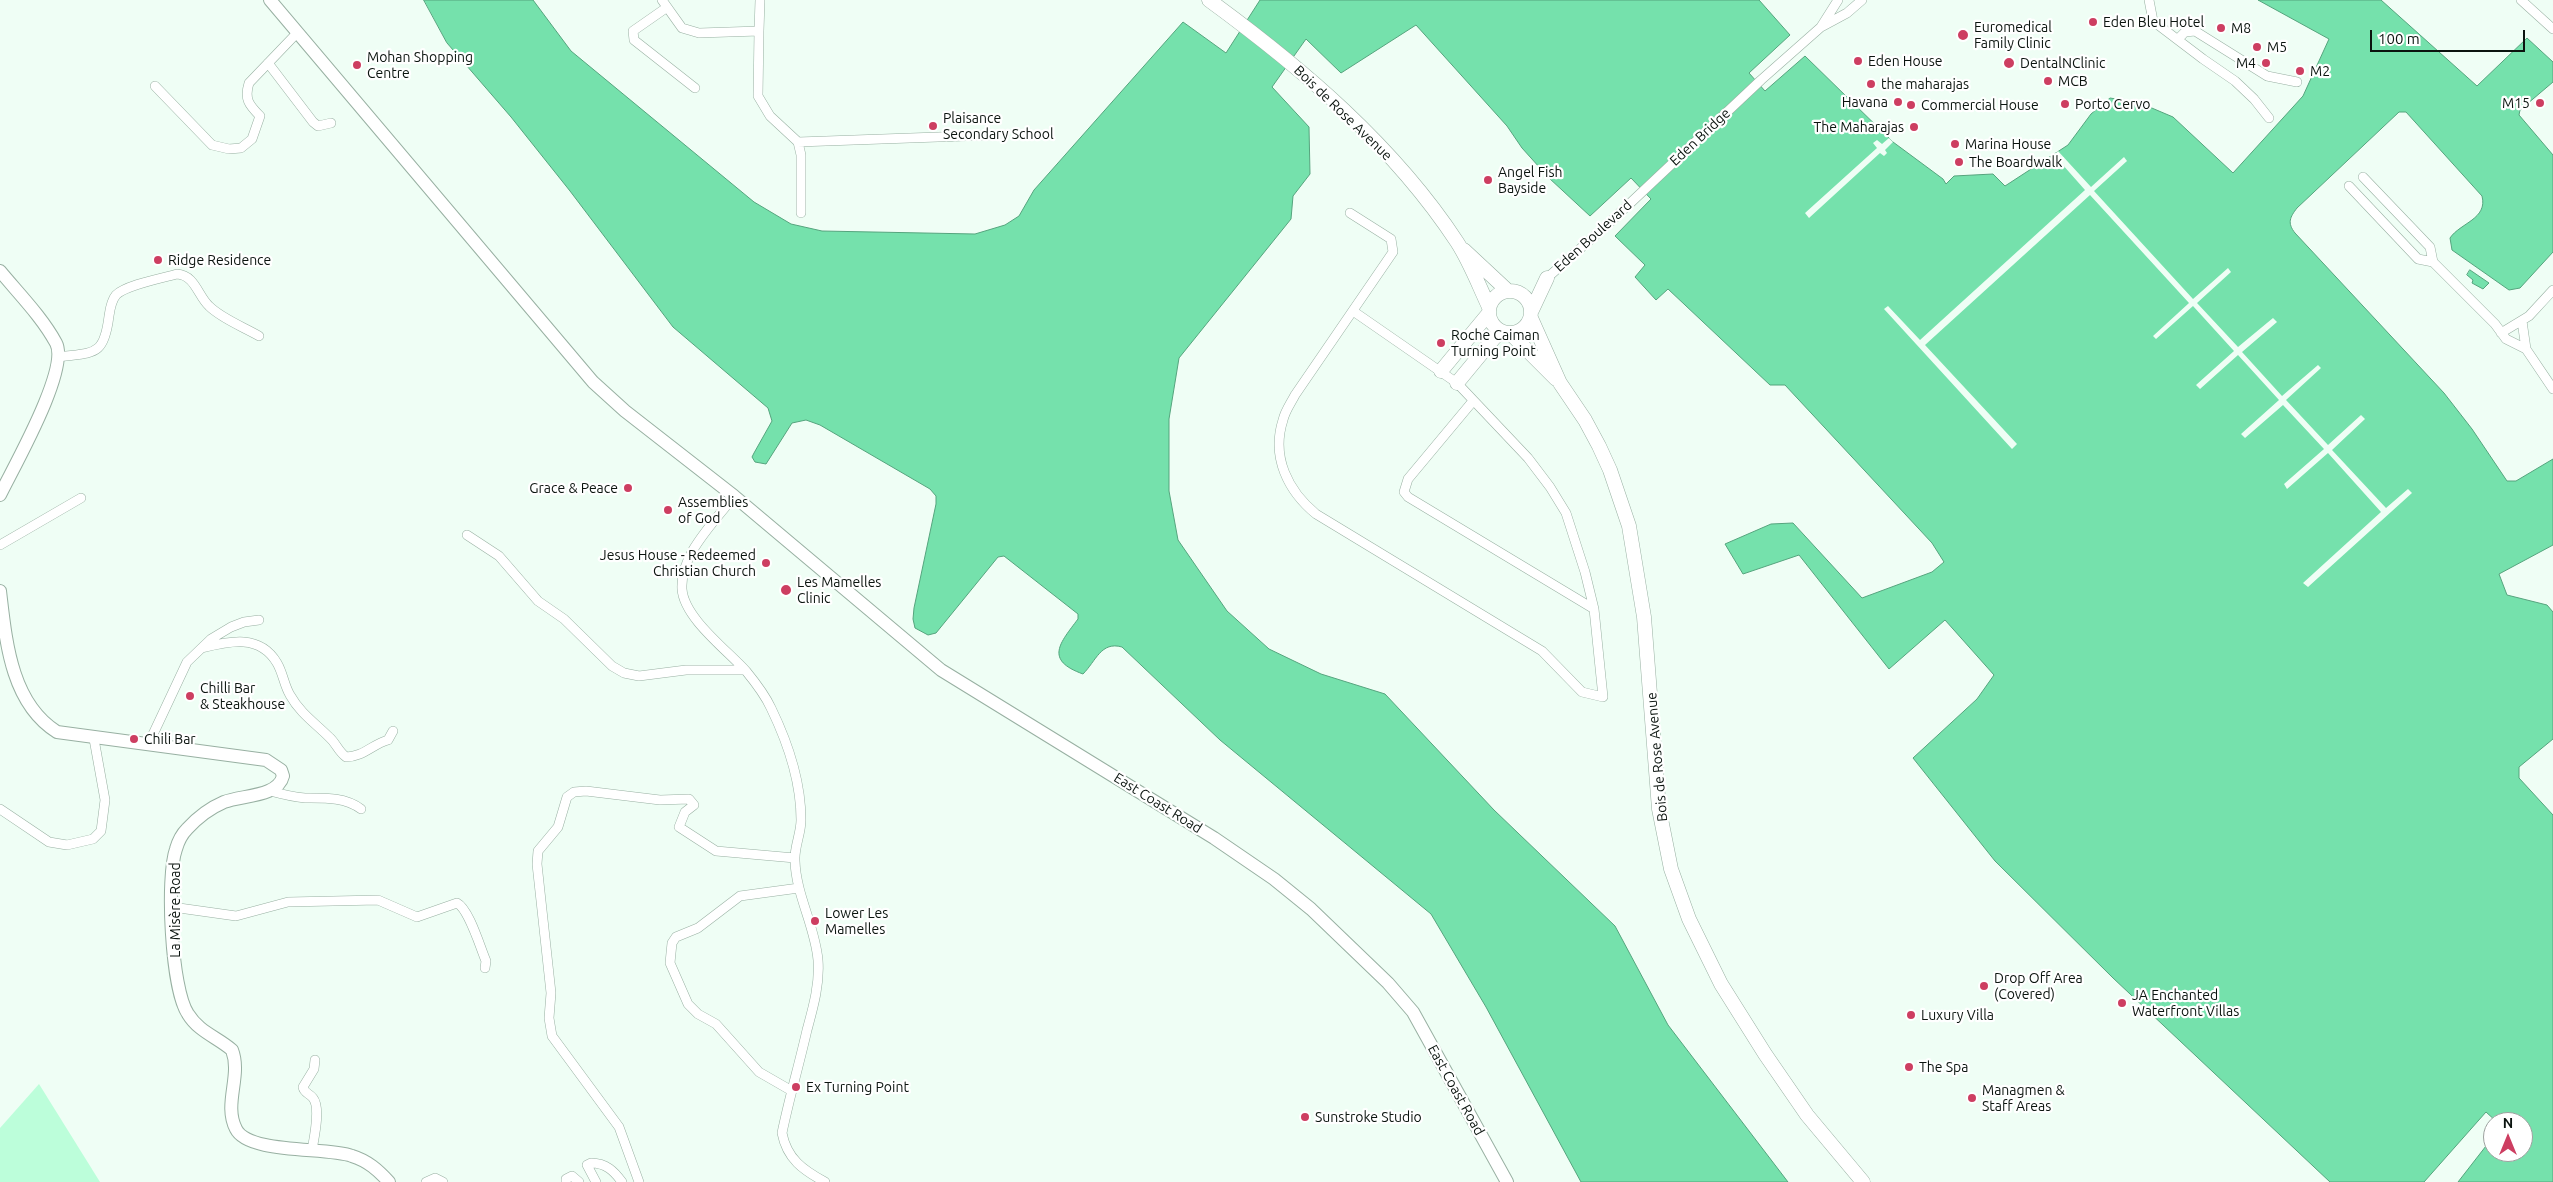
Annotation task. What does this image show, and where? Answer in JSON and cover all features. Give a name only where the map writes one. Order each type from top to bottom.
[{"type":"main road","name":"East Coast Road","points":[[270,0],[369,114],[593,382],[626,411],[734,496],[941,670],[1214,838],[1274,879],[1311,909],[1388,982],[1413,1012],[1507,1182]]},
{"type":"main road","name":"Bois de Rose Avenue","points":[[1209,0],[1295,67],[1364,129],[1421,193],[1458,244],[1489,310]]},
{"type":"main road","name":"Bois de Rose Avenue","points":[[1458,244],[1511,291]]},
{"type":"main road","points":[[0,271],[46,327],[58,345],[58,357],[51,391],[0,495]]},
{"type":"main road","points":[[1442,371],[1489,310],[1496,296],[1547,278]]},
{"type":"main road","points":[[1457,383],[1495,337],[1523,329],[1547,278]]},
{"type":"main road","points":[[1511,291],[1528,300],[1531,314]]},
{"type":"main road","points":[[1489,310],[1493,325],[1506,333]]},
{"type":"main road","name":"Bois de Rose Avenue","points":[[1531,314],[1560,383],[1585,420],[1599,446],[1629,526],[1644,617],[1660,809],[1671,869],[1689,919],[1721,984],[1765,1054],[1808,1115],[1863,1182]]},
{"type":"main road","name":"Bois de Rose Avenue","points":[[1506,333],[1560,383]]},
{"type":"main road","points":[[0,592],[12,667],[30,709],[39,719],[57,732],[94,739],[266,760],[281,770],[284,776],[279,785],[270,791]]},
{"type":"main road","name":"La Misère Road","points":[[270,791],[224,802],[210,809],[186,830],[175,850],[172,907],[173,951],[181,1000],[187,1013],[202,1031],[232,1050],[235,1059],[231,1098],[233,1123],[237,1131],[257,1143],[352,1156],[370,1163],[389,1182]]},
{"type":"street","points":[[760,0],[758,96],[770,116],[798,142],[801,155],[801,213]]},
{"type":"street","points":[[1821,27],[1838,0]]},
{"type":"street","points":[[1821,27],[1847,13],[1862,0]]},
{"type":"street","points":[[2148,0],[2153,21],[2179,38],[2203,59],[2235,80],[2269,118]]},
{"type":"street","points":[[2520,0],[2553,29]]},
{"type":"street","points":[[695,88],[634,40],[632,36],[633,31],[664,4],[682,28],[699,33],[759,31]]},
{"type":"street","name":"Eden Bridge","points":[[1639,194],[1761,80],[1821,27]]},
{"type":"street","points":[[2179,38],[2185,32],[2195,31],[2267,76],[2297,82]]},
{"type":"street","points":[[155,86],[212,145],[229,149],[241,148],[252,139],[260,116],[248,104],[246,93],[249,83],[297,33]]},
{"type":"street","points":[[268,63],[318,126],[331,123]]},
{"type":"street","points":[[798,142],[994,135]]},
{"type":"street","points":[[2363,177],[2430,247],[2433,262]]},
{"type":"street","points":[[2349,186],[2418,259],[2433,262],[2482,310],[2506,339],[2526,349]]},
{"type":"street","name":"Eden Boulevard","points":[[1547,278],[1639,194]]},
{"type":"street","points":[[1350,213],[1391,240],[1393,245],[1390,257],[1295,395],[1283,419],[1279,442],[1288,484],[1303,503],[1316,514],[1542,651],[1582,692],[1591,696],[1603,697],[1594,609],[1566,513],[1528,458],[1457,383],[1353,311]]},
{"type":"street","points":[[58,357],[94,351],[102,346],[107,336],[111,304],[122,290],[178,274],[184,274],[190,278],[208,306],[260,336]]},
{"type":"street","points":[[2501,333],[2522,320],[2553,290]]},
{"type":"street","points":[[2522,320],[2526,349],[2553,389]]},
{"type":"street","points":[[1473,401],[1408,479],[1404,492],[1408,497],[1594,609]]},
{"type":"street","points":[[734,496],[686,560],[682,590],[684,601],[693,616],[745,670],[771,707],[793,761],[801,803],[801,823],[794,858],[799,888],[815,945],[818,975],[815,999],[782,1133],[784,1146],[799,1167],[825,1182]]},
{"type":"street","points":[[0,545],[81,498]]},
{"type":"street","points":[[467,535],[499,556],[538,601],[564,619],[612,666],[624,673],[639,676],[686,670],[745,670]]},
{"type":"street","points":[[148,745],[187,662],[202,648],[231,627],[244,622],[259,620]]},
{"type":"street","points":[[202,648],[227,642],[247,641],[264,648],[277,662],[289,693],[306,718],[328,735],[336,748],[346,757],[360,754],[378,742],[388,740],[393,731]]},
{"type":"street","points":[[0,810],[49,842],[66,845],[93,839],[101,831],[105,800],[94,739]]},
{"type":"street","points":[[270,791],[287,796],[335,799],[354,804],[361,809]]},
{"type":"street","points":[[639,1182],[619,1127],[552,1036],[549,1018],[551,994],[537,864],[538,851],[558,827],[567,797],[574,792],[586,791],[660,800],[689,799],[694,805],[685,812],[679,827],[716,851],[794,858]]},
{"type":"street","points":[[792,1091],[759,1072],[716,1024],[698,1014],[688,1004],[670,963],[672,942],[676,936],[698,928],[740,896],[799,888]]},
{"type":"street","points":[[172,907],[236,916],[288,902],[378,900],[417,916],[457,903],[462,906],[467,916],[486,961],[485,968]]},
{"type":"street","points":[[312,1150],[316,1126],[315,1105],[313,1098],[302,1087],[314,1069],[315,1060]]},
{"type":"street","points":[[596,1182],[587,1165],[591,1163],[607,1167],[616,1173],[622,1182]]},
{"type":"street","points":[[566,1182],[568,1177],[572,1176],[579,1182]]},
{"type":"street","points":[[426,1182],[435,1178],[443,1182]]},
{"type":"shaded area","points":[[424,0],[533,0],[571,51],[754,202],[791,224],[822,231],[975,234],[1005,225],[1019,216],[1034,190],[1183,22],[1226,53],[1260,0],[1759,0],[1790,35],[1749,73],[1765,91],[1805,56],[1893,142],[1943,179],[1946,184],[1954,176],[1993,174],[2005,186],[2068,145],[2091,114],[2110,98],[2140,103],[2173,117],[2233,173],[2303,96],[2329,39],[2258,0],[2381,0],[2477,86],[2527,38],[2553,62],[2553,82],[2520,110],[2519,115],[2553,155],[2553,252],[2520,288],[2509,290],[2452,250],[2450,238],[2481,210],[2483,204],[2482,196],[2406,112],[2399,112],[2297,208],[2291,217],[2290,223],[2295,233],[2444,393],[2472,429],[2507,481],[2516,481],[2553,459],[2553,545],[2499,574],[2507,595],[2547,605],[2553,612],[2553,739],[2519,767],[2519,778],[2553,815],[2553,1182],[2458,1182],[2483,1150],[2483,1162],[2533,1162],[2533,1112],[2483,1112],[2483,1115],[2424,1182],[2330,1182],[2113,978],[1995,861],[1913,758],[1977,699],[1994,675],[1945,620],[1889,669],[1799,555],[1743,574],[1725,544],[1771,524],[1793,523],[1862,598],[1932,572],[1944,562],[1932,543],[1785,385],[1770,385],[1668,289],[1656,300],[1635,277],[1645,265],[1615,236],[1651,199],[1631,178],[1590,216],[1549,178],[1522,148],[1507,126],[1416,25],[1341,73],[1306,39],[1272,87],[1309,127],[1310,174],[1293,196],[1291,219],[1179,358],[1169,419],[1169,491],[1178,540],[1227,611],[1269,649],[1321,674],[1385,694],[1494,810],[1615,926],[1668,1025],[1788,1182],[1581,1182],[1486,1007],[1431,914],[1220,740],[1122,647],[1115,646],[1104,649],[1083,674],[1063,663],[1059,650],[1061,643],[1078,619],[1078,614],[1004,556],[998,557],[936,633],[928,635],[915,628],[913,619],[914,608],[936,504],[936,496],[930,489],[820,425],[806,420],[792,423],[766,464],[755,462],[752,457],[772,421],[768,408],[673,327],[570,191],[511,117],[447,43]]},
{"type":"shaded area","points":[[2470,270],[2489,283],[2483,289],[2472,283],[2473,280],[2467,275]]},
{"type":"shaded area","points":[[39,1084],[100,1182],[0,1182],[0,1128]]},
{"type":"pier","points":[[1889,138],[1893,142],[1885,150],[1887,153],[1884,156],[1880,153],[1809,218],[1805,213],[1877,148],[1873,143],[1877,140],[1882,144]]},
{"type":"pier","points":[[2058,151],[2091,187],[2124,157],[2127,161],[2094,191],[2193,299],[2228,268],[2231,272],[2197,303],[2238,347],[2273,318],[2277,322],[2242,352],[2282,396],[2318,365],[2321,368],[2286,400],[2328,445],[2361,415],[2365,419],[2332,450],[2386,508],[2408,489],[2412,493],[2308,587],[2303,583],[2381,512],[2328,453],[2287,489],[2284,484],[2324,449],[2283,405],[2245,438],[2241,434],[2279,400],[2238,355],[2200,389],[2196,385],[2234,351],[2193,306],[2156,339],[2153,336],[2189,303],[2090,195],[1925,345],[2017,444],[2012,449],[1884,309],[1888,306],[1920,340],[2085,190],[2054,155]]},
{"type":"place","name":"Eden Bleu Hotel","points":[[2093,22]]},
{"type":"place","name":"M8","points":[[2221,28]]},
{"type":"place","name":"Euromedical Family Clinic","points":[[1963,35]]},
{"type":"place","name":"M5","points":[[2257,47]]},
{"type":"place","name":"Eden House","points":[[1858,61]]},
{"type":"place","name":"DentalNClinic","points":[[2009,63]]},
{"type":"place","name":"M4","points":[[2266,63]]},
{"type":"place","name":"Mohan Shopping Centre","points":[[357,65]]},
{"type":"place","name":"M2","points":[[2300,71]]},
{"type":"place","name":"MCB","points":[[2048,81]]},
{"type":"place","name":"the maharajas","points":[[1871,84]]},
{"type":"place","name":"Havana","points":[[1898,102]]},
{"type":"place","name":"M15","points":[[2540,103]]},
{"type":"place","name":"Porto Cervo","points":[[2065,104]]},
{"type":"place","name":"Commercial House","points":[[1911,105]]},
{"type":"place","name":"Plaisance Secondary School","points":[[933,126]]},
{"type":"place","name":"The Maharajas","points":[[1914,127]]},
{"type":"place","name":"Marina House","points":[[1955,144]]},
{"type":"place","name":"The Boardwalk","points":[[1959,162]]},
{"type":"place","name":"Angel Fish Bayside","points":[[1488,180]]},
{"type":"place","name":"Ridge Residence","points":[[158,260]]},
{"type":"place","name":"Roche Caiman Turning Point","points":[[1441,343]]},
{"type":"place","name":"Grace & Peace","points":[[628,488]]},
{"type":"place","name":"Assemblies of God","points":[[668,510]]},
{"type":"place","name":"Jesus House - Redeemed Christian Church","points":[[766,563]]},
{"type":"place","name":"Les Mamelles Clinic","points":[[786,590]]},
{"type":"place","name":"Chilli Bar & Steakhouse","points":[[190,696]]},
{"type":"place","name":"Chili Bar","points":[[134,739]]},
{"type":"place","name":"Lower Les Mamelles","points":[[815,921]]},
{"type":"place","name":"Drop Off Area (Covered)","points":[[1984,986]]},
{"type":"place","name":"JA Enchanted Waterfront Villas","points":[[2122,1003]]},
{"type":"place","name":"Luxury Villa","points":[[1911,1015]]},
{"type":"place","name":"The Spa","points":[[1909,1067]]},
{"type":"place","name":"Ex Turning Point","points":[[796,1087]]},
{"type":"place","name":"Managmen & Staff Areas","points":[[1972,1098]]},
{"type":"place","name":"Sunstroke Studio","points":[[1305,1117]]}]
